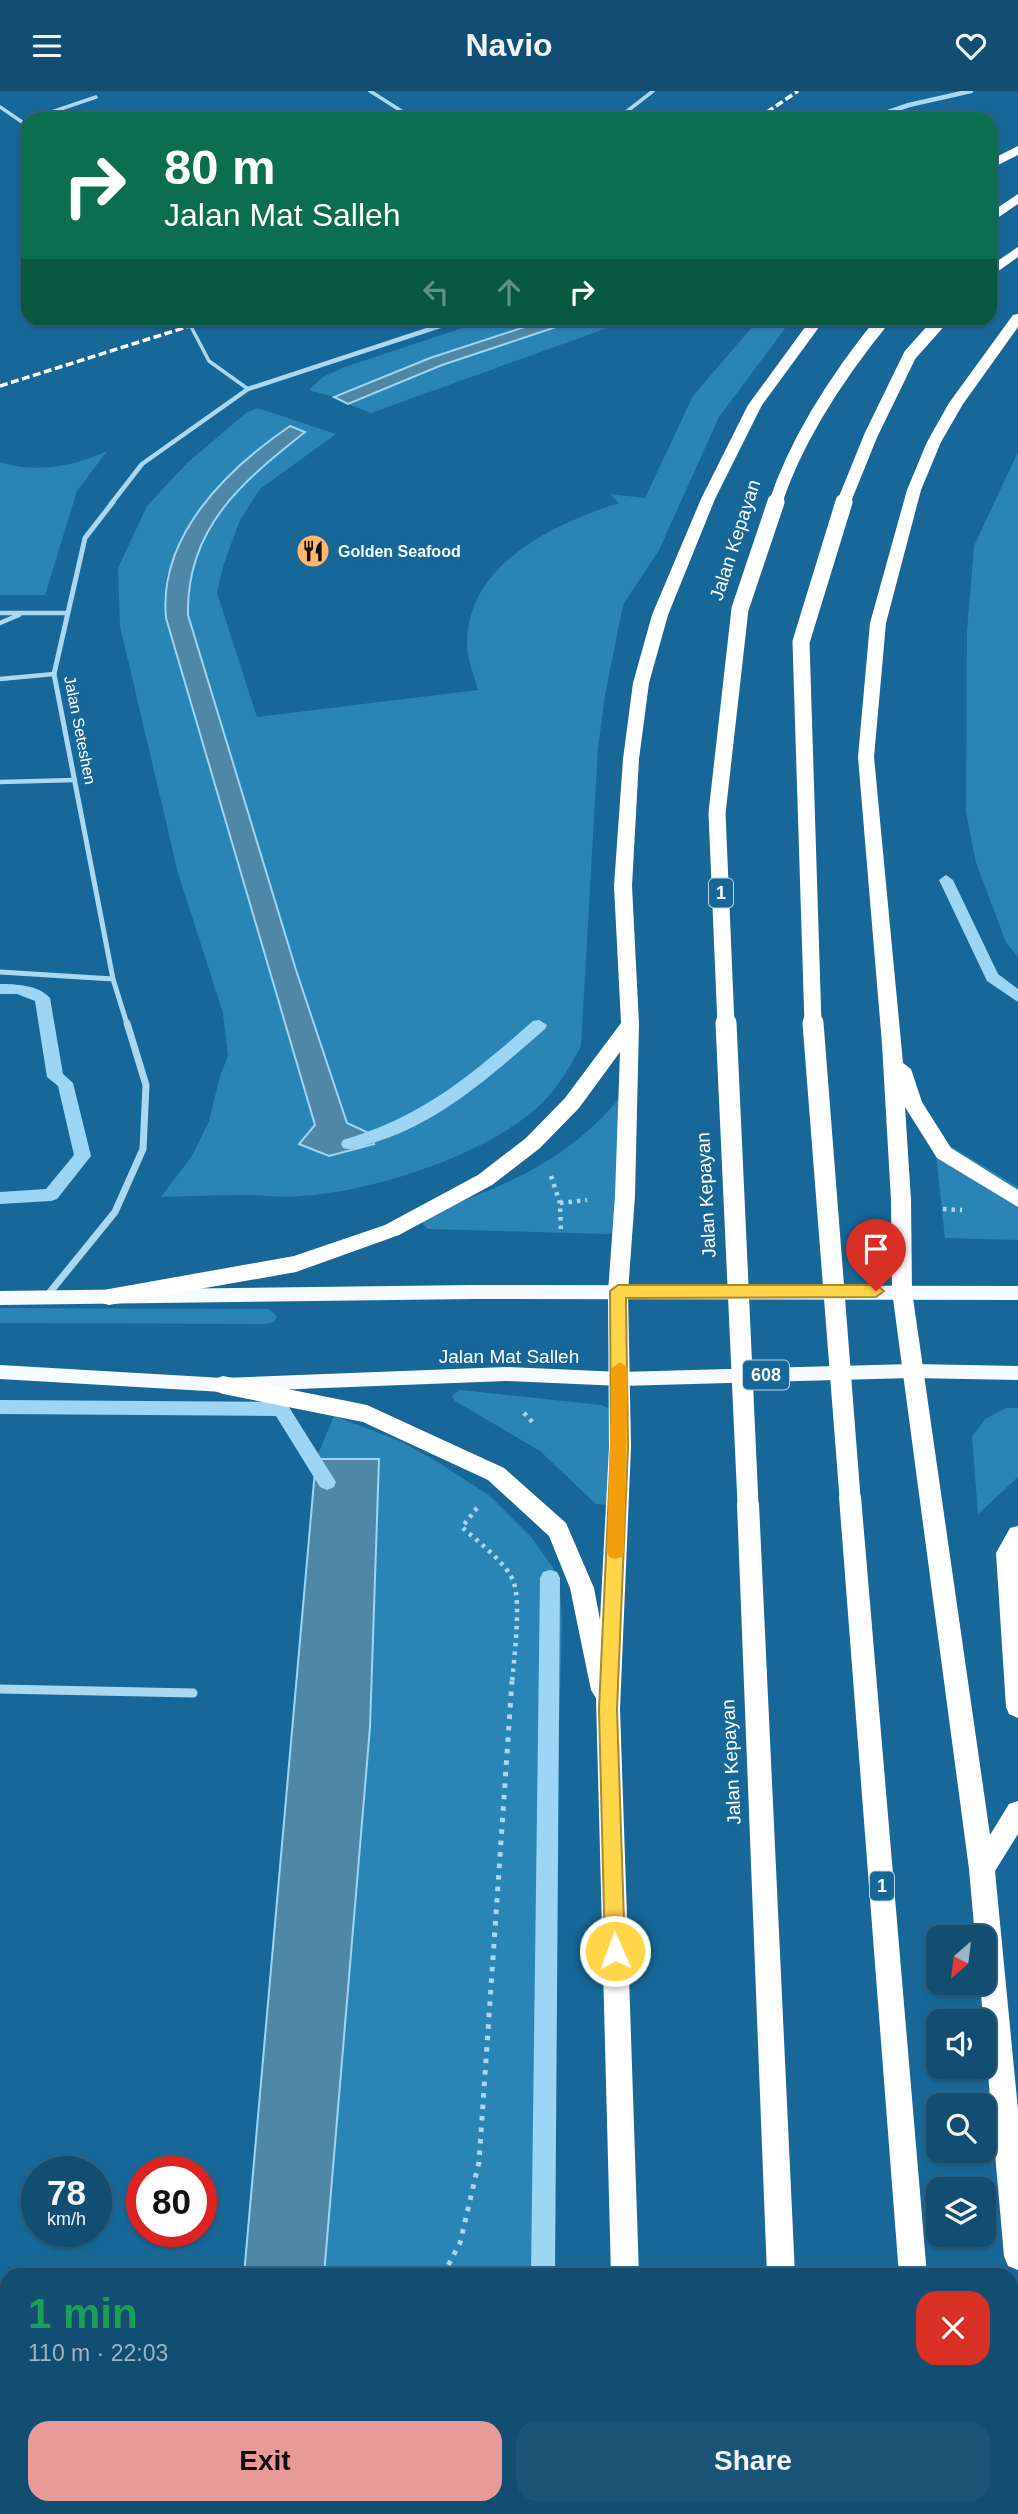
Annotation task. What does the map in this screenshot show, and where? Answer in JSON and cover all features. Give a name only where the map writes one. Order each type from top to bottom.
[{"type":"highway","points":[[997,162],[1018,151]]},
{"type":"highway","points":[[997,214],[1018,198]]},
{"type":"highway","points":[[997,268],[1018,251]]},
{"type":"highway","points":[[1018,318],[956,403],[934,442],[914,490],[878,623],[866,757],[892,1044],[901,1200],[902,1291],[982,1870],[1013,2152],[1018,2256]]},
{"type":"highway","points":[[625,2268],[608,1709],[621,1379],[618,1291],[625,1196],[630,1024],[623,886],[631,759],[641,683],[660,615],[708,499],[755,405],[813,326]]},
{"type":"highway","name":"Jalan Kepayan","points":[[781,2268],[717,813],[740,609],[781,486],[806,434],[878,326]]},
{"type":"highway","name":"1","points":[[912,2268],[813,1032],[801,642],[842,506],[871,435],[910,355],[936,326]]},
{"type":"highway","points":[[109,1297],[296,1264],[392,1230],[485,1180],[533,1143],[572,1103],[630,1024]]},
{"type":"highway","points":[[892,1044],[913,1103],[944,1153],[1018,1200]]},
{"type":"highway","points":[[223,1385],[367,1414],[496,1474],[558,1530],[582,1588],[595,1662],[608,1709]]},
{"type":"highway","points":[[1018,1535],[1007,1553],[1018,1707]]},
{"type":"highway","points":[[982,1870],[1018,1812]]},
{"type":"main road","points":[[0,1298],[618,1291],[1018,1293]]},
{"type":"main road","name":"Jalan Mat Salleh","points":[[0,1372],[223,1385],[506,1374],[621,1379],[912,1371],[1018,1373]]},
{"type":"street","points":[[888,112],[971,91]]},
{"type":"street","name":"Jalan Seteshen","points":[[45,1298],[115,1212],[143,1149],[146,1085],[113,979],[54,674],[85,538],[142,464],[248,389],[440,326]]},
{"type":"street","points":[[0,972],[113,979]]},
{"type":"street","points":[[0,1689],[193,1693]]},
{"type":"lane","points":[[370,91],[403,112]]},
{"type":"lane","points":[[626,112],[653,91]]},
{"type":"lane","points":[[53,112],[96,97]]},
{"type":"lane","points":[[0,107],[21,121]]},
{"type":"lane","points":[[191,326],[209,361],[248,389]]},
{"type":"lane","points":[[0,613],[68,613]]},
{"type":"lane","points":[[0,623],[22,614]]},
{"type":"lane","points":[[0,679],[54,674]]},
{"type":"lane","points":[[0,782],[75,779]]},
{"type":"path","points":[[549,1172],[560,1203],[561,1233]]},
{"type":"path","points":[[447,2268],[460,2243],[479,2162],[506,1746],[516,1637],[514,1583],[494,1556],[462,1527],[486,1497]]},
{"type":"shaded area","points":[[469,326],[528,326],[430,358],[334,397],[309,390],[323,377],[342,368]]},
{"type":"shaded area","points":[[528,326],[559,326],[442,365],[348,404],[334,397],[430,358]]},
{"type":"shaded area","points":[[559,326],[613,326],[371,413],[348,404],[442,365]]},
{"type":"shaded area","points":[[753,326],[787,326],[719,417],[659,550],[623,605],[605,695],[598,748],[581,1046],[564,1076],[542,1103],[493,1138],[462,1154],[395,1178],[361,1187],[301,1196],[161,1197],[192,1156],[209,1121],[228,1056],[223,1013],[178,873],[120,626],[118,568],[147,506],[187,463],[246,413],[257,408],[336,434],[260,489],[240,520],[223,566],[217,593],[257,717],[478,690],[469,661],[467,643],[471,615],[482,590],[498,569],[543,535],[568,522],[619,503],[610,494],[645,498],[693,396]],"holes":[[[304,432],[259,469],[222,510],[207,532],[190,585],[188,616],[296,970],[347,1123],[371,1134],[299,1144],[315,1125],[166,619],[164,599],[167,576],[191,522],[211,496]]]},
{"type":"shaded area","points":[[290,426],[305,432],[240,489],[208,532],[197,557],[190,584],[188,615],[296,970],[347,1123],[371,1134],[374,1144],[329,1156],[299,1144],[315,1125],[166,618],[166,588],[173,559],[201,507],[243,463]]},
{"type":"shaded area","points":[[107,451],[77,491],[45,595],[0,595],[0,462],[13,466],[55,467],[82,461]]},
{"type":"shaded area","points":[[1018,452],[1018,957],[1006,942],[976,863],[966,812],[967,631],[974,546]]},
{"type":"shaded area","points":[[621,1096],[619,1229],[609,1234],[428,1229],[423,1224],[423,1218],[430,1213],[510,1181],[558,1154],[601,1118]]},
{"type":"shaded area","points":[[934,1136],[1018,1187],[1018,1240],[945,1238]]},
{"type":"shaded area","points":[[0,1308],[268,1309],[277,1316],[274,1322],[267,1324],[0,1323]]},
{"type":"shaded area","points":[[460,1390],[601,1405],[613,1410],[610,1505],[596,1504],[540,1451],[455,1401],[452,1396]]},
{"type":"shaded area","points":[[1006,1408],[1018,1408],[1018,1477],[978,1514],[972,1437],[985,1419]]},
{"type":"shaded area","points":[[334,1416],[400,1441],[490,1496],[531,1537],[559,1576],[562,1621],[555,1872],[554,2268],[325,2268],[370,1727],[379,1460],[316,1459]]},
{"type":"shaded area","points":[[316,1459],[379,1459],[370,1727],[325,2268],[245,2268]]},
{"type":"waterway","points":[[946,880],[992,977],[1018,997]]},
{"type":"waterway","points":[[0,989],[18,989],[42,998],[55,1077],[65,1083],[83,1156],[51,1195],[0,1198]]},
{"type":"waterway","points":[[349,1144],[403,1125],[452,1097],[539,1025]]},
{"type":"waterway","points":[[0,1407],[281,1409],[327,1482]]},
{"type":"waterway","points":[[543,2268],[550,1578]]},
{"type":"railway","points":[[767,112],[798,91]]},
{"type":"railway","points":[[0,386],[190,326]]},
{"type":"slow traffic","points":[[615,1552],[620,1447],[620,1368]]},
{"type":"place","name":"Golden Seafood","points":[[313,551]]},
{"type":"route","points":[[615,1951],[608,1709],[620,1447],[618,1291],[876,1291]]}]
